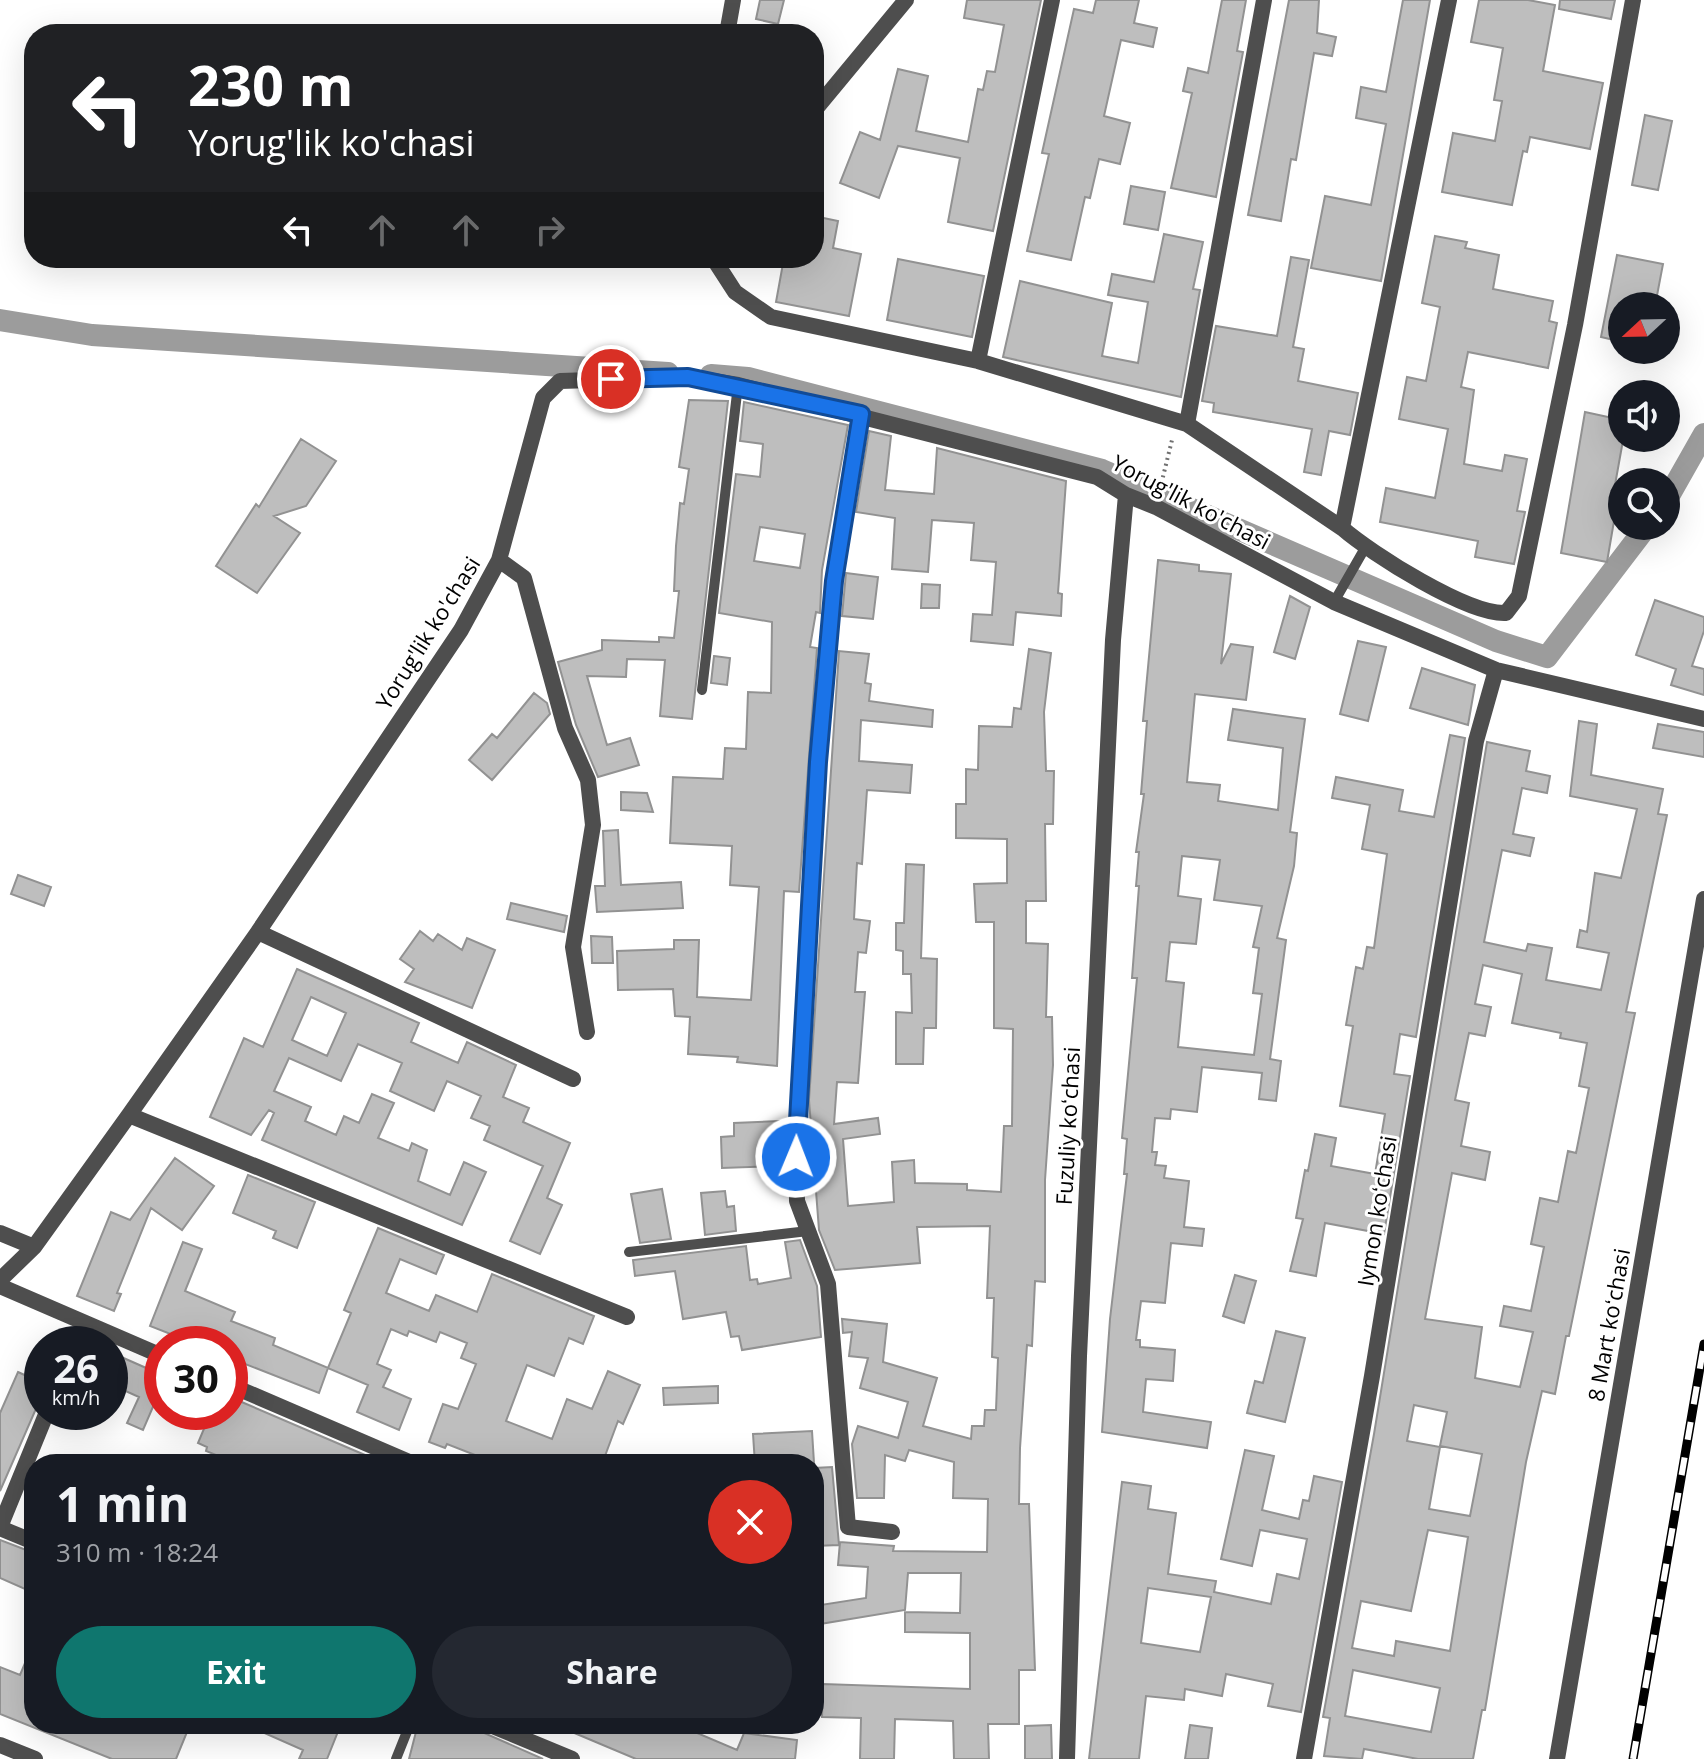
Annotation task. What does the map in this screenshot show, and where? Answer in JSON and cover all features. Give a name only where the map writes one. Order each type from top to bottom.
[{"type":"street","points":[[729,24],[733,0]]},
{"type":"street","points":[[824,99],[906,0]]},
{"type":"street","points":[[978,361],[1052,0]]},
{"type":"street","points":[[1182,422],[1264,0]]},
{"type":"street","points":[[1342,528],[1449,0]]},
{"type":"street","points":[[719,268],[735,292],[771,317],[978,361],[1182,422],[1342,528],[1365,548],[1494,613],[1506,613],[1514,607],[1575,325],[1633,0]]},
{"type":"street","name":"Yorug'lik ko'chasi","points":[[0,1283],[34,1247],[129,1115],[258,932],[461,630],[499,560],[543,398],[560,381],[688,377],[738,385],[861,414],[1097,477],[1334,602],[1496,670],[1704,719]]},
{"type":"street","points":[[861,414],[834,581],[818,762],[796,1134],[797,1201],[828,1284],[848,1527],[892,1532]]},
{"type":"street","name":"Fuzuliy koʻchasi","points":[[1067,1759],[1079,1356],[1113,640],[1126,495]]},
{"type":"street","points":[[499,560],[524,578],[565,728],[588,780],[593,825],[573,947],[587,1032]]},
{"type":"street","name":"Iymon koʻchasi","points":[[1304,1759],[1372,1376],[1476,741],[1496,670]]},
{"type":"street","name":"8 Mart koʻchasi","points":[[1557,1759],[1704,899]]},
{"type":"street","points":[[258,932],[573,1079]]},
{"type":"street","points":[[129,1115],[627,1317]]},
{"type":"street","points":[[0,1233],[34,1247]]},
{"type":"street","points":[[0,1283],[144,1348]]},
{"type":"street","points":[[248,1393],[391,1454]]},
{"type":"street","points":[[30,1454],[40,1430]]},
{"type":"street","points":[[24,1469],[0,1528],[24,1538]]},
{"type":"street","points":[[512,1734],[572,1759]]},
{"type":"street","points":[[0,1745],[35,1759]]},
{"type":"lane","points":[[702,690],[738,385]]},
{"type":"lane","points":[[1334,602],[1365,548]]},
{"type":"lane","points":[[629,1252],[808,1231]]},
{"type":"lane","points":[[396,1759],[406,1734]]},
{"type":"path","points":[[1156,507],[1182,422]]},
{"type":"building","points":[[760,0],[784,0],[778,24],[756,19]]},
{"type":"building","points":[[967,0],[1041,0],[993,231],[948,222],[960,158],[898,146],[879,198],[840,183],[860,132],[880,140],[898,69],[928,76],[916,131],[968,142],[978,89],[983,90],[987,71],[995,72],[1004,25],[964,18]]},
{"type":"building","points":[[1096,0],[1139,0],[1134,23],[1157,28],[1153,47],[1121,40],[1104,116],[1130,123],[1120,164],[1099,159],[1090,198],[1085,197],[1071,260],[1027,251],[1049,154],[1042,153],[1074,9],[1093,13]]},
{"type":"building","points":[[1222,0],[1246,0],[1237,51],[1243,52],[1216,197],[1171,188],[1192,93],[1183,91],[1188,68],[1208,73]]},
{"type":"building","points":[[1289,0],[1319,0],[1317,33],[1336,37],[1332,56],[1314,53],[1296,160],[1291,159],[1281,221],[1248,215]]},
{"type":"building","points":[[1403,0],[1430,0],[1381,281],[1311,268],[1325,196],[1371,205],[1386,124],[1356,118],[1361,87],[1386,92]]},
{"type":"building","points":[[1479,0],[1528,0],[1555,5],[1543,71],[1603,83],[1590,149],[1530,137],[1527,152],[1523,151],[1512,205],[1442,192],[1453,133],[1495,141],[1502,101],[1494,100],[1503,48],[1471,42]]},
{"type":"building","points":[[1560,0],[1615,0],[1611,19],[1559,9]]},
{"type":"building","points":[[1645,115],[1672,121],[1658,190],[1632,185]]},
{"type":"building","points":[[1131,186],[1165,192],[1158,230],[1124,224]]},
{"type":"building","points":[[824,218],[838,221],[833,248],[861,254],[849,316],[776,302],[782,268],[824,268]]},
{"type":"building","points":[[1164,234],[1203,242],[1193,289],[1200,290],[1181,397],[1003,357],[1020,281],[1112,303],[1102,356],[1138,363],[1148,302],[1108,295],[1112,274],[1154,282]]},
{"type":"building","points":[[1435,236],[1467,242],[1465,248],[1499,255],[1493,289],[1553,301],[1549,321],[1557,323],[1548,368],[1468,352],[1461,387],[1474,390],[1464,464],[1502,471],[1505,455],[1527,459],[1517,511],[1525,512],[1514,564],[1475,557],[1478,541],[1380,522],[1386,488],[1435,498],[1448,429],[1399,419],[1407,377],[1426,381],[1440,307],[1422,303]]},
{"type":"building","points":[[1617,255],[1663,264],[1658,292],[1610,292]]},
{"type":"building","points":[[1291,257],[1309,260],[1293,347],[1304,349],[1298,381],[1358,393],[1350,435],[1329,431],[1321,475],[1304,472],[1312,429],[1213,412],[1214,403],[1202,401],[1216,326],[1277,336]]},
{"type":"building","points":[[898,259],[984,276],[972,337],[887,320]]},
{"type":"building","points":[[1608,301],[1608,339],[1601,337]]},
{"type":"building","points":[[689,400],[728,401],[692,719],[660,716],[665,660],[627,659],[626,677],[587,676],[607,745],[630,738],[639,765],[598,777],[576,725],[558,662],[602,650],[602,640],[659,642],[659,637],[674,638],[679,591],[674,591],[676,546],[680,503],[684,504],[689,469],[679,467]]},
{"type":"building","points":[[744,402],[848,425],[822,570],[820,613],[816,612],[810,647],[817,648],[799,892],[784,891],[777,1066],[737,1062],[738,1057],[688,1054],[690,1017],[675,1016],[673,989],[618,990],[617,951],[674,949],[674,940],[699,940],[697,997],[751,1000],[759,887],[730,885],[732,846],[670,843],[673,777],[723,779],[725,748],[746,749],[748,692],[771,693],[772,622],[719,613],[736,474],[760,477],[763,444],[740,441]],"holes":[[[760,527],[805,534],[800,568],[754,561]]]},
{"type":"building","points":[[1585,412],[1608,417],[1608,452],[1621,452],[1618,468],[1608,468],[1608,540],[1611,540],[1607,562],[1561,553]]},
{"type":"building","points":[[869,431],[891,436],[885,490],[934,494],[937,448],[1066,481],[1058,593],[1062,594],[1061,616],[1016,612],[1013,645],[971,641],[973,614],[992,615],[996,562],[971,560],[974,523],[932,520],[928,572],[892,569],[895,518],[856,512]]},
{"type":"building","points":[[301,439],[336,461],[306,506],[274,516],[300,533],[257,593],[216,566],[256,504],[259,507]]},
{"type":"building","points":[[1158,560],[1199,565],[1199,571],[1231,574],[1221,664],[1231,644],[1253,647],[1246,700],[1195,694],[1187,782],[1220,785],[1218,801],[1278,810],[1283,748],[1228,740],[1233,709],[1305,719],[1290,832],[1297,833],[1294,866],[1277,938],[1286,940],[1270,1059],[1281,1061],[1276,1101],[1259,1099],[1262,1073],[1202,1067],[1197,1112],[1171,1109],[1170,1119],[1155,1118],[1152,1152],[1157,1152],[1155,1165],[1166,1166],[1164,1178],[1189,1181],[1184,1227],[1204,1229],[1202,1246],[1171,1243],[1165,1303],[1141,1301],[1136,1340],[1140,1340],[1140,1347],[1175,1350],[1173,1381],[1146,1379],[1143,1412],[1211,1422],[1207,1448],[1102,1432],[1110,1319],[1127,1174],[1124,1174],[1127,1139],[1122,1138],[1137,978],[1132,978],[1139,886],[1136,886],[1139,852],[1136,852],[1144,794],[1141,794],[1147,721],[1143,721]],"holes":[[[1182,856],[1220,860],[1214,900],[1262,906],[1253,947],[1259,948],[1253,993],[1262,994],[1254,1055],[1178,1047],[1184,983],[1166,981],[1170,942],[1196,944],[1201,899],[1178,896]]]},
{"type":"building","points":[[846,573],[878,577],[873,619],[842,616]]},
{"type":"building","points":[[922,584],[940,585],[939,608],[921,608]]},
{"type":"building","points":[[1290,596],[1310,607],[1295,659],[1274,652]]},
{"type":"building","points":[[1655,600],[1704,617],[1704,631],[1692,666],[1704,669],[1704,695],[1671,685],[1676,669],[1636,655]]},
{"type":"building","points":[[1358,641],[1386,647],[1368,721],[1340,714]]},
{"type":"building","points":[[1029,649],[1051,653],[1044,712],[1046,771],[1054,771],[1053,824],[1045,824],[1046,901],[1026,901],[1026,943],[1048,944],[1046,1017],[1052,1017],[1053,1065],[1045,1180],[1045,1282],[1035,1281],[1032,1346],[1027,1345],[1020,1448],[1019,1504],[1029,1504],[1035,1670],[1019,1670],[1019,1724],[988,1724],[989,1759],[954,1759],[953,1721],[895,1719],[894,1759],[860,1759],[861,1718],[824,1717],[824,1684],[970,1689],[970,1633],[905,1632],[905,1612],[960,1613],[961,1573],[908,1573],[905,1610],[824,1623],[824,1604],[866,1598],[868,1567],[838,1565],[840,1542],[894,1546],[893,1551],[987,1552],[988,1499],[953,1498],[954,1462],[909,1450],[905,1461],[885,1455],[884,1498],[857,1498],[852,1444],[858,1426],[898,1438],[908,1402],[860,1388],[868,1358],[849,1356],[852,1332],[843,1333],[842,1319],[887,1324],[883,1362],[937,1378],[923,1426],[971,1439],[972,1426],[984,1426],[985,1410],[996,1410],[998,1358],[992,1357],[994,1298],[987,1298],[990,1226],[917,1227],[920,1263],[835,1270],[819,1230],[809,1100],[839,651],[869,654],[865,683],[871,684],[869,701],[933,710],[932,727],[861,720],[859,761],[912,765],[910,793],[867,790],[862,864],[857,863],[854,919],[870,921],[866,953],[858,952],[855,992],[865,992],[858,1083],[837,1082],[834,1124],[878,1118],[880,1134],[843,1139],[848,1206],[894,1202],[892,1162],[914,1160],[915,1183],[967,1184],[967,1190],[1001,1192],[1004,1126],[1012,1126],[1013,1029],[994,1028],[994,922],[976,922],[974,884],[1007,883],[1007,839],[956,838],[956,804],[966,804],[966,769],[978,770],[979,726],[1012,727],[1014,708],[1021,709]]},
{"type":"building","points":[[714,656],[730,658],[727,685],[711,683]]},
{"type":"building","points":[[1422,668],[1475,685],[1468,725],[1410,708]]},
{"type":"building","points":[[534,693],[547,703],[550,714],[492,780],[469,760],[492,734],[497,738]]},
{"type":"building","points":[[1579,721],[1597,724],[1591,775],[1663,789],[1658,814],[1667,815],[1626,1012],[1635,1013],[1569,1336],[1566,1336],[1555,1394],[1542,1391],[1526,1462],[1485,1710],[1482,1710],[1473,1759],[1418,1759],[1364,1749],[1362,1759],[1324,1756],[1330,1718],[1323,1717],[1374,1434],[1487,742],[1530,751],[1526,771],[1550,776],[1547,793],[1522,788],[1513,834],[1534,838],[1530,856],[1502,850],[1484,942],[1526,951],[1528,944],[1552,948],[1546,980],[1601,990],[1609,953],[1577,947],[1580,930],[1587,932],[1595,873],[1621,878],[1637,809],[1570,796]],"holes":[[[1483,965],[1522,974],[1512,1023],[1561,1033],[1560,1038],[1587,1043],[1579,1086],[1589,1088],[1576,1153],[1568,1151],[1558,1202],[1540,1198],[1531,1244],[1544,1247],[1531,1311],[1504,1306],[1500,1326],[1533,1332],[1520,1387],[1475,1378],[1482,1327],[1425,1319],[1452,1173],[1485,1180],[1490,1152],[1461,1146],[1469,1103],[1455,1100],[1469,1033],[1485,1036],[1491,1007],[1475,1004]],[[1414,1405],[1447,1412],[1440,1446],[1482,1454],[1470,1516],[1429,1509],[1440,1447],[1407,1441]],[[1428,1530],[1468,1537],[1450,1651],[1396,1641],[1394,1656],[1352,1648],[1361,1601],[1411,1611]],[[1353,1670],[1440,1688],[1431,1732],[1345,1716]]]},
{"type":"building","points":[[1658,724],[1704,732],[1704,757],[1653,748]]},
{"type":"building","points":[[1450,735],[1465,738],[1416,1037],[1400,1034],[1394,1074],[1410,1076],[1384,1234],[1325,1223],[1316,1276],[1290,1271],[1303,1219],[1296,1218],[1315,1134],[1336,1138],[1331,1166],[1375,1174],[1385,1114],[1340,1106],[1353,1026],[1346,1025],[1356,967],[1363,969],[1367,947],[1374,948],[1387,854],[1362,849],[1370,805],[1332,798],[1336,777],[1403,790],[1399,811],[1434,817]]},
{"type":"building","points":[[621,792],[647,793],[653,812],[621,810]]},
{"type":"building","points":[[618,830],[621,885],[681,882],[683,908],[597,912],[595,886],[605,886],[603,831]]},
{"type":"building","points":[[906,864],[924,865],[921,958],[937,959],[936,1028],[924,1028],[923,1064],[896,1064],[896,1012],[912,1013],[911,974],[903,974],[903,951],[896,950],[896,923],[904,923]]},
{"type":"building","points":[[18,875],[51,887],[44,906],[11,894]]},
{"type":"building","points":[[511,903],[567,916],[564,932],[507,919]]},
{"type":"building","points":[[420,931],[433,941],[438,934],[462,950],[467,938],[495,950],[472,1008],[405,982],[414,969],[400,959]]},
{"type":"building","points":[[591,936],[612,937],[613,963],[592,963]]},
{"type":"building","points":[[297,969],[419,1023],[411,1042],[458,1063],[467,1042],[516,1065],[503,1097],[529,1108],[523,1122],[570,1143],[547,1198],[562,1205],[540,1254],[510,1241],[543,1166],[484,1140],[490,1126],[471,1118],[481,1096],[447,1081],[434,1111],[390,1091],[402,1063],[358,1044],[341,1081],[289,1058],[274,1091],[311,1107],[305,1121],[336,1135],[344,1116],[359,1123],[372,1094],[394,1103],[378,1138],[409,1151],[412,1143],[427,1150],[418,1181],[450,1195],[464,1162],[486,1172],[462,1225],[262,1140],[274,1113],[269,1110],[251,1135],[210,1117],[244,1038],[263,1047]],"holes":[[[311,997],[346,1013],[327,1056],[292,1040]]]},
{"type":"building","points":[[779,1121],[781,1166],[722,1168],[721,1137],[734,1136],[734,1123]]},
{"type":"building","points":[[175,1158],[214,1186],[182,1230],[151,1208],[117,1293],[121,1294],[114,1311],[77,1296],[111,1212],[130,1220]]},
{"type":"building","points":[[248,1175],[315,1202],[297,1248],[273,1238],[276,1231],[233,1213]]},
{"type":"building","points":[[662,1189],[671,1239],[640,1243],[631,1194]]},
{"type":"building","points":[[725,1191],[727,1207],[734,1206],[736,1231],[705,1235],[701,1193]]},
{"type":"building","points":[[378,1228],[444,1255],[436,1274],[400,1259],[386,1293],[429,1311],[436,1295],[477,1312],[492,1274],[594,1316],[583,1344],[569,1338],[554,1376],[527,1365],[506,1421],[552,1439],[567,1399],[592,1409],[608,1371],[640,1385],[623,1424],[618,1421],[606,1454],[472,1454],[447,1444],[445,1448],[429,1442],[443,1404],[458,1409],[476,1364],[461,1358],[467,1343],[440,1332],[436,1342],[409,1331],[407,1336],[391,1329],[377,1364],[391,1370],[383,1387],[411,1399],[399,1430],[357,1412],[368,1385],[328,1368],[351,1313],[344,1310]]},
{"type":"building","points":[[800,1240],[817,1286],[821,1337],[742,1350],[739,1336],[731,1337],[726,1312],[683,1319],[675,1271],[635,1276],[633,1260],[746,1246],[750,1280],[757,1279],[758,1284],[791,1278],[785,1242]]},
{"type":"building","points":[[183,1242],[202,1249],[185,1291],[235,1312],[231,1321],[244,1326],[150,1326]]},
{"type":"building","points":[[1235,1275],[1256,1281],[1244,1323],[1223,1316]]},
{"type":"building","points":[[248,1328],[275,1338],[273,1345],[328,1368],[319,1393],[248,1365]]},
{"type":"building","points":[[1276,1331],[1305,1338],[1285,1422],[1247,1413],[1255,1381],[1263,1383]]},
{"type":"building","points":[[128,1360],[144,1367],[143,1430],[128,1423],[139,1397],[128,1392]]},
{"type":"building","points":[[18,1372],[24,1375],[24,1430],[27,1430],[0,1491],[0,1413]]},
{"type":"building","points":[[718,1386],[718,1403],[664,1405],[663,1388]]},
{"type":"building","points":[[248,1405],[363,1454],[213,1454],[198,1443],[203,1430],[248,1430]]},
{"type":"building","points":[[812,1431],[813,1454],[754,1454],[753,1434]]},
{"type":"building","points":[[1245,1450],[1274,1456],[1262,1510],[1299,1519],[1303,1500],[1309,1501],[1314,1476],[1342,1482],[1301,1712],[1268,1706],[1273,1684],[1226,1674],[1222,1696],[1185,1689],[1184,1700],[1146,1696],[1139,1759],[1089,1759],[1122,1482],[1151,1486],[1148,1509],[1176,1513],[1168,1574],[1216,1581],[1214,1592],[1271,1604],[1277,1574],[1299,1579],[1307,1539],[1260,1530],[1252,1566],[1221,1559]],"holes":[[[1148,1588],[1211,1597],[1200,1652],[1141,1643]]]},
{"type":"building","points":[[824,1467],[832,1467],[839,1545],[824,1546]]},
{"type":"building","points":[[0,1540],[24,1549],[24,1589],[0,1578]]},
{"type":"building","points":[[24,1666],[24,1724],[0,1714],[0,1667],[20,1675]]},
{"type":"building","points":[[1051,1725],[1052,1759],[1025,1759],[1025,1726]]},
{"type":"building","points":[[1190,1725],[1212,1728],[1208,1759],[1185,1759]]},
{"type":"building","points":[[50,1734],[186,1734],[176,1759],[112,1759]]},
{"type":"building","points":[[267,1734],[337,1734],[327,1759],[299,1759],[303,1750]]},
{"type":"building","points":[[415,1734],[487,1734],[543,1759],[409,1759]]},
{"type":"building","points":[[577,1734],[699,1734],[737,1750],[744,1734],[797,1740],[795,1759],[636,1759]]},
{"type":"waterway","points":[[0,320],[92,335],[668,373]]},
{"type":"waterway","points":[[711,375],[748,378],[1102,470],[1496,641],[1547,657],[1636,540]]},
{"type":"waterway","points":[[1680,476],[1704,434]]},
{"type":"railway","points":[[1633,1759],[1704,1344]]},
{"type":"route","points":[[611,379],[688,377],[738,385],[861,414],[834,581],[818,762],[796,1157]]}]
